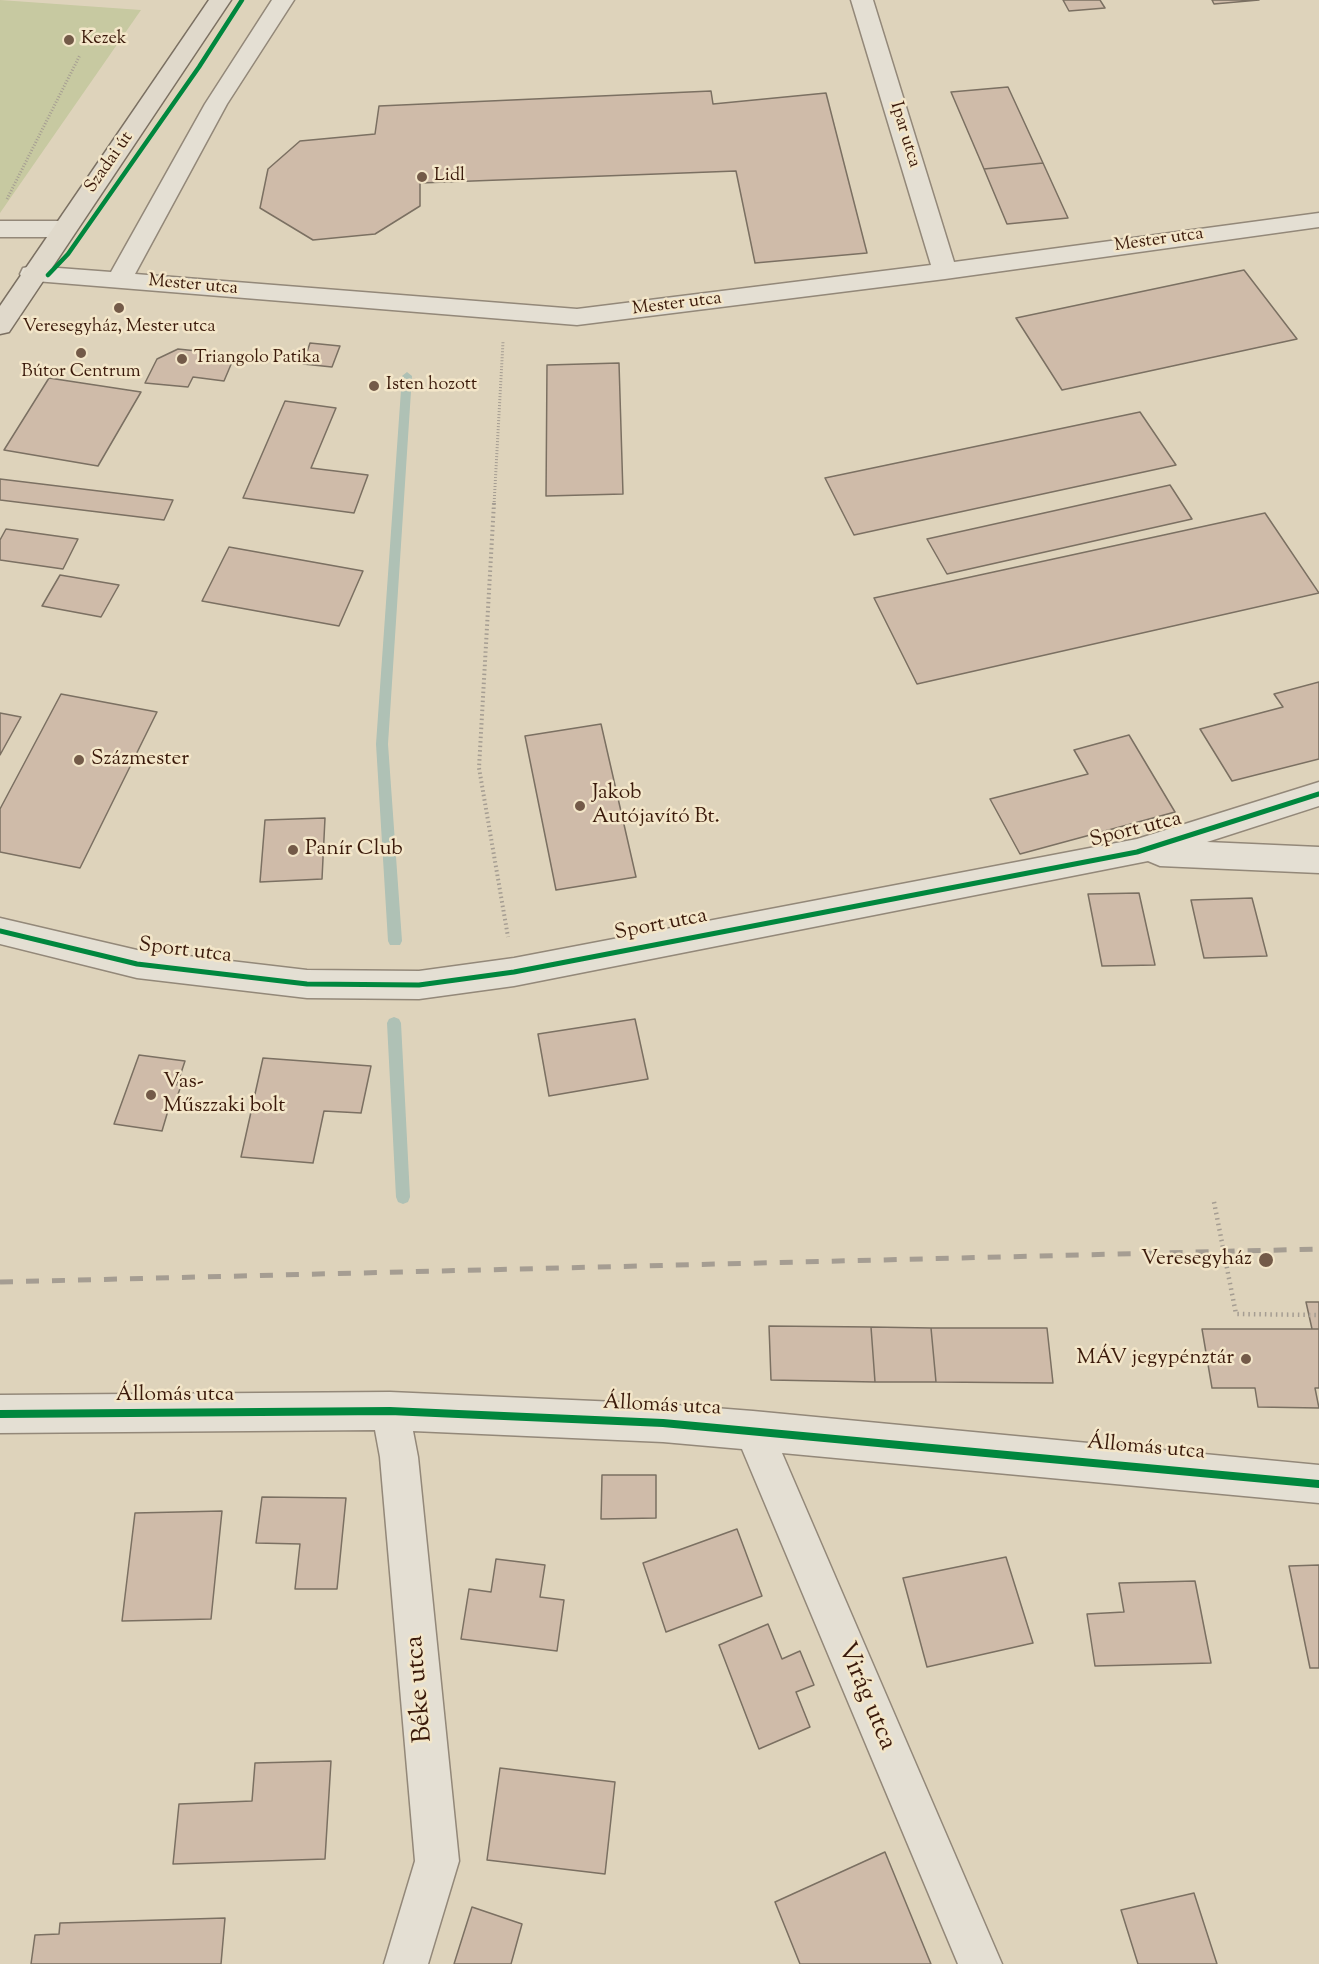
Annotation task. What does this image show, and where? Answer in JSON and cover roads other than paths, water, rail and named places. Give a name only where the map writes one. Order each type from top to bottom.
[{"type":"main road","name":"Szadai út","points":[[0,326],[63,229],[220,0]]},
{"type":"street","points":[[119,280],[216,104],[283,0]]},
{"type":"street","name":"Ipar utca","points":[[862,0],[945,271]]},
{"type":"street","name":"Mester utca","points":[[33,274],[577,317],[945,271],[1319,220]]},
{"type":"street","points":[[0,229],[63,229]]},
{"type":"street","name":"Sport utca","points":[[0,931],[137,964],[307,984],[419,985],[514,972],[1137,852],[1319,794]]},
{"type":"street","points":[[1137,852],[1319,860]]},
{"type":"street","name":"Állomás utca","points":[[0,1414],[390,1411],[663,1423],[1281,1478],[1319,1484]]},
{"type":"street","name":"Béke utca","points":[[390,1411],[399,1457],[437,1861],[406,1964]]},
{"type":"street","name":"Virág utca","points":[[753,1430],[810,1569],[980,1964]]},
{"type":"waterway","points":[[395,941],[382,744],[407,376]]},
{"type":"waterway","points":[[394,1023],[403,1197]]},
{"type":"railway","points":[[0,1282],[1319,1249]]},
{"type":"place","name":"Kezek","points":[[69,40]]},
{"type":"place","name":"Lidl","points":[[422,177]]},
{"type":"place","name":"Veresegyház, Mester utca","points":[[119,308]]},
{"type":"place","name":"Bútor Centrum","points":[[81,353]]},
{"type":"place","name":"Triangolo Patika","points":[[182,359]]},
{"type":"place","name":"Isten hozott","points":[[374,386]]},
{"type":"place","name":"Százmester","points":[[79,760]]},
{"type":"place","name":"Jakob Autójavító Bt.","points":[[580,806]]},
{"type":"place","name":"Panír Club","points":[[293,850]]},
{"type":"place","name":"Vas- Műszzaki bolt","points":[[151,1095]]},
{"type":"place","name":"Veresegyház","points":[[1266,1260]]},
{"type":"place","name":"MÁV jegypénztár","points":[[1246,1359]]}]
